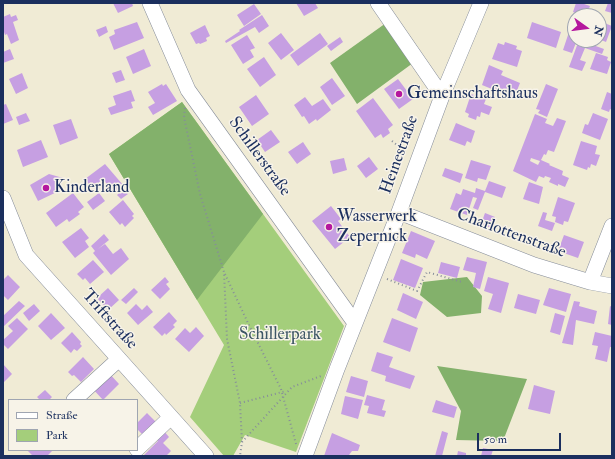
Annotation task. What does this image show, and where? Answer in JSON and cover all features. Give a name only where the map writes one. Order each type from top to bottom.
[{"type":"street","name":"Schillerstraße","points":[[150,3],[188,90],[355,324]]},
{"type":"street","points":[[378,3],[442,96]]},
{"type":"street","name":"Heinestraße","points":[[305,455],[442,96],[480,3]]},
{"type":"street","name":"Triftstraße","points":[[3,198],[26,256],[206,456]]},
{"type":"street","name":"Charlottenstraße","points":[[399,212],[534,265],[590,282],[612,286]]},
{"type":"street","points":[[590,282],[612,226]]},
{"type":"street","points":[[75,399],[119,359]]},
{"type":"street","points":[[138,447],[171,417]]},
{"type":"path","points":[[188,90],[184,117],[200,194],[224,272],[282,392],[297,450],[305,455]]},
{"type":"path","points":[[392,141],[418,161]]},
{"type":"path","points":[[224,272],[227,340],[240,403],[242,442],[240,456]]},
{"type":"path","points":[[375,274],[417,291],[428,272],[462,282]]},
{"type":"path","points":[[242,442],[292,387],[337,369]]},
{"type":"path","points":[[240,403],[288,391]]},
{"type":"green space","points":[[386,23],[413,63],[357,104],[330,63]]},
{"type":"green space","name":"Schillerpark","points":[[182,102],[344,326],[296,452],[245,435],[233,456],[224,456],[190,417],[224,345],[109,154]]},
{"type":"green space","points":[[182,102],[263,214],[197,300],[109,154]]},
{"type":"green space","points":[[467,277],[482,296],[481,313],[447,317],[420,295],[423,282]]},
{"type":"green space","points":[[437,366],[527,379],[503,441],[456,440],[461,411]]},
{"type":"building","points":[[113,3],[132,3],[133,6],[118,13]]},
{"type":"building","points":[[296,3],[315,3],[318,8],[304,16]]},
{"type":"building","points":[[576,3],[590,6],[589,8],[574,8]]},
{"type":"building","points":[[608,3],[612,3],[612,13],[607,12],[606,8]]},
{"type":"building","points":[[254,4],[261,14],[244,26],[237,15]]},
{"type":"building","points":[[10,14],[11,17],[16,15],[18,20],[13,22],[19,40],[11,44],[3,29],[3,17]]},
{"type":"building","points":[[262,15],[269,26],[259,33],[255,27],[226,43],[225,41],[240,31],[239,30]]},
{"type":"building","points":[[137,22],[144,38],[114,50],[109,37],[115,34],[114,30]]},
{"type":"building","points":[[532,22],[561,32],[556,48],[527,38]]},
{"type":"building","points":[[607,24],[612,26],[607,39]]},
{"type":"building","points":[[205,25],[210,36],[206,38],[207,41],[196,44],[190,33]]},
{"type":"building","points":[[106,26],[108,32],[99,37],[96,30]]},
{"type":"building","points":[[281,33],[294,50],[281,60],[268,43]]},
{"type":"building","points":[[320,33],[328,44],[298,66],[290,55]]},
{"type":"building","points":[[247,35],[255,48],[250,50],[254,57],[243,64],[231,45]]},
{"type":"building","points":[[340,37],[343,42],[331,51],[327,46]]},
{"type":"building","points":[[567,38],[567,48],[574,48],[572,53],[563,50]]},
{"type":"building","points":[[505,42],[517,46],[516,49],[522,51],[517,67],[492,59],[498,43],[504,45]]},
{"type":"building","points":[[576,48],[585,48],[580,60],[586,62],[582,71],[569,67]]},
{"type":"building","points":[[585,48],[601,48],[604,49],[602,54]]},
{"type":"building","points":[[10,49],[14,59],[3,63],[3,52]]},
{"type":"building","points":[[144,49],[151,66],[133,74],[126,57]]},
{"type":"building","points":[[596,53],[608,57],[607,60],[611,62],[607,74],[590,69]]},
{"type":"building","points":[[264,57],[276,75],[260,87],[247,69]]},
{"type":"building","points":[[489,65],[503,71],[501,75],[520,83],[514,98],[482,85]]},
{"type":"building","points":[[121,70],[125,80],[116,83],[112,73]]},
{"type":"building","points":[[22,73],[28,88],[16,94],[9,79]]},
{"type":"building","points":[[332,78],[345,96],[332,105],[320,87]]},
{"type":"building","name":"Gemeinschaftshaus","points":[[398,79],[413,99],[399,109],[384,89]]},
{"type":"building","points":[[162,84],[163,86],[166,84],[177,101],[153,115],[148,107],[155,103],[148,92]]},
{"type":"building","points":[[546,84],[558,89],[547,117],[538,113],[540,110],[536,109]]},
{"type":"building","points":[[131,90],[135,101],[131,102],[133,108],[111,115],[108,108],[116,105],[113,96]]},
{"type":"building","points":[[607,92],[612,94],[612,110],[610,109],[609,112],[601,109]]},
{"type":"building","points":[[471,94],[486,99],[484,104],[492,107],[489,115],[481,112],[480,117],[477,116],[476,120],[468,117],[469,114],[465,112]]},
{"type":"building","points":[[256,95],[269,114],[252,126],[239,107]]},
{"type":"building","points":[[305,97],[312,106],[323,99],[331,110],[317,121],[316,119],[309,124],[294,105]]},
{"type":"building","points":[[373,98],[393,125],[388,129],[390,133],[383,138],[381,134],[375,138],[356,111]]},
{"type":"building","points":[[6,104],[13,120],[3,124],[3,105]]},
{"type":"building","points":[[26,113],[30,121],[19,125],[16,117]]},
{"type":"building","points":[[593,113],[608,119],[600,140],[582,133],[585,124],[588,125]]},
{"type":"building","points":[[535,114],[547,119],[545,123],[553,126],[557,118],[566,121],[554,152],[548,150],[546,155],[544,154],[541,160],[563,171],[562,175],[569,178],[565,187],[549,182],[551,178],[545,176],[544,178],[539,176],[536,182],[513,171]],"holes":[[[531,158],[540,161],[538,165],[530,161]]]},
{"type":"building","points":[[71,119],[78,138],[60,145],[53,125]]},
{"type":"building","points":[[456,123],[475,131],[471,143],[467,141],[465,146],[449,140]]},
{"type":"building","points":[[271,130],[280,142],[265,152],[257,140]]},
{"type":"building","points":[[41,140],[48,157],[23,167],[17,150]]},
{"type":"building","points":[[581,141],[597,146],[595,154],[600,155],[596,166],[591,164],[590,168],[588,167],[587,170],[573,165]]},
{"type":"building","points":[[303,142],[311,154],[297,164],[288,152]]},
{"type":"building","points":[[369,157],[378,169],[366,178],[357,166]]},
{"type":"building","points":[[344,158],[347,170],[333,174],[330,161]]},
{"type":"building","points":[[471,160],[491,166],[486,180],[478,178],[477,182],[465,178]]},
{"type":"building","points":[[105,164],[123,185],[113,192],[103,179],[92,188],[85,179]]},
{"type":"building","points":[[445,168],[463,174],[460,183],[442,176]]},
{"type":"building","name":"Kinderland","points":[[49,174],[63,178],[59,191],[38,201],[30,185]]},
{"type":"building","points":[[489,181],[506,187],[502,198],[485,192],[478,210],[473,208],[477,198],[473,197],[467,215],[450,209],[456,193],[461,195],[463,189],[475,193],[476,188],[485,191]]},
{"type":"building","points":[[529,182],[543,187],[539,204],[523,199]]},
{"type":"building","points":[[123,189],[128,194],[121,199],[117,195]]},
{"type":"building","points":[[73,193],[84,207],[78,212],[80,214],[69,222],[67,219],[56,227],[46,213]]},
{"type":"building","points":[[99,193],[105,201],[93,210],[87,202]]},
{"type":"building","points":[[558,197],[575,203],[568,222],[564,221],[563,225],[555,222],[556,217],[552,216]]},
{"type":"building","points":[[123,200],[134,214],[132,216],[134,218],[125,227],[122,223],[120,225],[109,212]]},
{"type":"building","name":"Wasserwerk Zepernick","points":[[331,206],[341,219],[338,221],[350,237],[335,249],[312,221]]},
{"type":"building","points":[[543,212],[547,213],[545,220],[555,223],[552,231],[538,226]]},
{"type":"building","points":[[485,213],[495,217],[491,228],[481,224]]},
{"type":"building","points":[[81,228],[89,238],[85,241],[89,247],[75,258],[62,242]]},
{"type":"building","points":[[411,231],[435,241],[427,259],[416,254],[415,258],[402,253]]},
{"type":"building","points":[[104,234],[109,240],[98,249],[105,244],[113,254],[121,248],[129,259],[111,275],[93,253],[95,251],[91,246]]},
{"type":"building","points":[[564,235],[584,242],[578,258],[558,251]]},
{"type":"building","points":[[467,257],[487,262],[480,289],[473,287],[476,273],[463,270]]},
{"type":"building","points":[[401,259],[423,268],[415,288],[393,280]]},
{"type":"building","points":[[93,260],[104,272],[90,284],[85,278],[83,280],[77,274]]},
{"type":"building","points":[[441,262],[460,267],[457,278],[438,273]]},
{"type":"building","points":[[8,275],[20,287],[8,300],[3,295],[3,280]]},
{"type":"building","points":[[165,277],[169,282],[166,284],[170,289],[160,299],[151,290]]},
{"type":"building","points":[[488,277],[509,283],[501,313],[488,309],[493,294],[484,291]]},
{"type":"building","points":[[108,288],[119,300],[108,310],[97,298]]},
{"type":"building","points":[[134,288],[138,292],[126,304],[121,300]]},
{"type":"building","points":[[549,288],[571,294],[566,312],[543,305]]},
{"type":"building","points":[[403,293],[423,302],[416,319],[397,310]]},
{"type":"building","points":[[518,294],[540,300],[536,314],[514,308]]},
{"type":"building","points":[[19,301],[25,306],[3,327],[3,316]]},
{"type":"building","points":[[574,301],[580,302],[579,306],[597,311],[594,324],[576,320],[573,345],[562,343]]},
{"type":"building","points":[[34,304],[40,311],[29,321],[23,313]]},
{"type":"building","points":[[136,304],[142,310],[147,305],[153,312],[138,325],[127,313]]},
{"type":"building","points":[[610,306],[612,307],[612,325],[608,324]]},
{"type":"building","points":[[169,312],[177,321],[173,325],[175,327],[166,335],[165,333],[162,336],[153,327]]},
{"type":"building","points":[[51,313],[65,328],[51,340],[38,326]]},
{"type":"building","points":[[555,313],[565,316],[560,335],[550,332]]},
{"type":"building","points":[[17,318],[28,329],[8,349],[3,344],[3,340],[13,331],[8,326]]},
{"type":"building","points":[[392,318],[418,328],[410,352],[383,342]]},
{"type":"building","points":[[196,327],[204,336],[189,352],[175,339],[185,328],[190,333]]},
{"type":"building","points":[[72,332],[81,342],[80,344],[82,346],[77,351],[74,349],[71,353],[61,343]]},
{"type":"building","points":[[595,332],[612,336],[612,347],[610,347],[607,362],[595,359],[598,346],[592,345]]},
{"type":"building","points":[[377,352],[393,357],[389,367],[415,376],[410,389],[385,381],[386,376],[371,371]]},
{"type":"building","points":[[83,357],[94,369],[81,382],[74,375],[72,376],[68,372]]},
{"type":"building","points":[[3,364],[12,374],[3,383]]},
{"type":"building","points":[[108,372],[119,384],[104,399],[102,399],[92,388]]},
{"type":"building","points":[[351,376],[368,381],[364,397],[346,392]]},
{"type":"building","points":[[534,385],[555,391],[550,414],[528,409]]},
{"type":"building","points":[[45,390],[52,397],[50,399],[39,399],[37,397]]},
{"type":"building","points":[[367,395],[385,400],[382,410],[386,411],[384,417],[367,413],[369,406],[364,405]]},
{"type":"building","points":[[345,396],[363,400],[358,419],[341,414]]},
{"type":"building","points":[[436,400],[457,407],[454,418],[432,412]]},
{"type":"building","points":[[147,413],[158,424],[145,437],[138,430],[138,422]]},
{"type":"building","points":[[163,430],[169,437],[163,443],[171,451],[166,456],[145,456],[144,455],[158,441],[154,437]]},
{"type":"building","points":[[442,431],[448,433],[442,456],[435,456]]},
{"type":"building","points":[[332,433],[360,445],[358,451],[352,451],[349,455],[350,456],[324,456]]},
{"type":"building","points":[[483,448],[493,450],[491,456],[481,456]]},
{"type":"building","points":[[28,451],[52,451],[47,456],[33,456]]},
{"type":"building","points":[[458,451],[466,453],[466,456],[457,456]]},
{"type":"place","name":"Gemeinschaftshaus","points":[[399,94]]},
{"type":"place","name":"Kinderland","points":[[46,188]]},
{"type":"place","name":"Wasserwerk Zepernick","points":[[329,227]]}]
